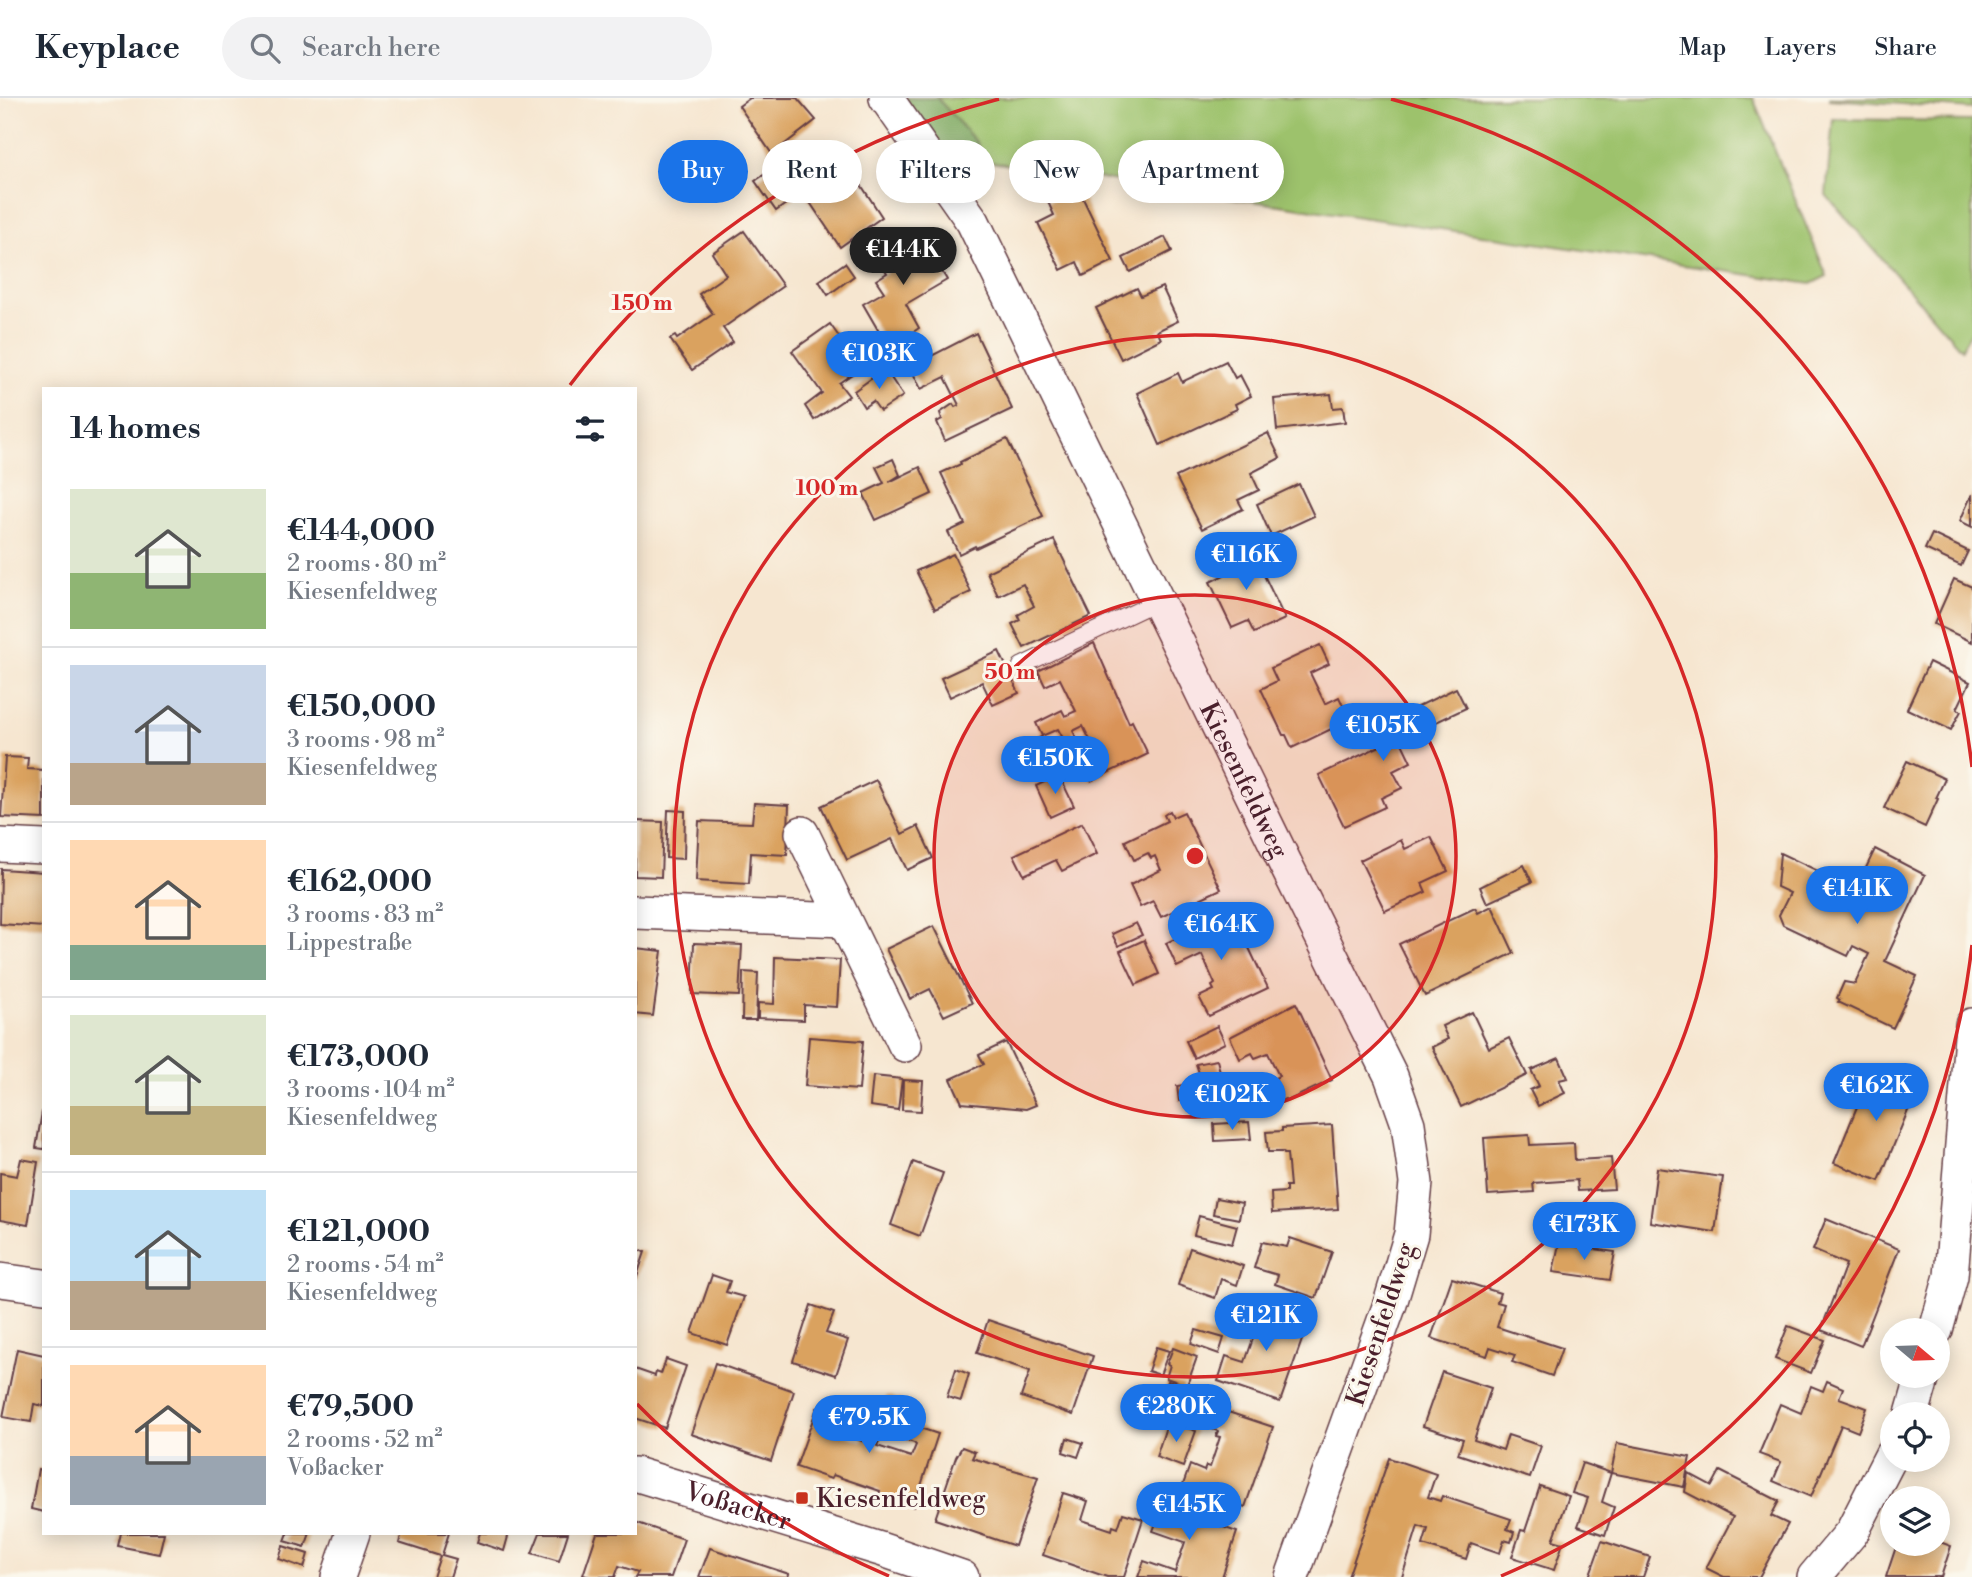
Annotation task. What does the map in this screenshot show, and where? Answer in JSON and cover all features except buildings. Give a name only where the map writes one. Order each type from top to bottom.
[{"type":"street","name":"Kiesenfeldweg","points":[[886,98],[973,222],[1391,1076],[1408,1124],[1416,1183],[1411,1234],[1390,1304],[1292,1577]]},
{"type":"street","points":[[802,834],[905,1045]]},
{"type":"street","points":[[0,845],[42,847]]},
{"type":"street","points":[[637,912],[844,920]]},
{"type":"street","points":[[1942,1318],[1961,1281],[1972,1024]]},
{"type":"street","points":[[0,1280],[42,1286]]},
{"type":"street","points":[[1814,1577],[1852,1532],[1883,1472]]},
{"type":"street","name":"Voßacker","points":[[637,1475],[962,1577]]},
{"type":"street","points":[[338,1577],[352,1535]]},
{"type":"lane","points":[[1021,666],[1158,601]]},
{"type":"green space","points":[[903,98],[937,98],[974,140],[930,140]]},
{"type":"green space","points":[[937,98],[1753,98],[1827,276],[1811,284],[1266,203],[1284,203],[1284,140],[1118,140],[1118,181],[1104,179],[1104,140],[1009,140],[1009,165],[995,163],[995,140],[974,140]]},
{"type":"green space","points":[[1830,98],[1972,98],[1972,109],[1830,99]]},
{"type":"green space","points":[[1833,119],[1972,121],[1972,331],[1961,349],[1826,195]]},
{"type":"place","name":"Kiesenfeldweg","points":[[802,1498]]}]
